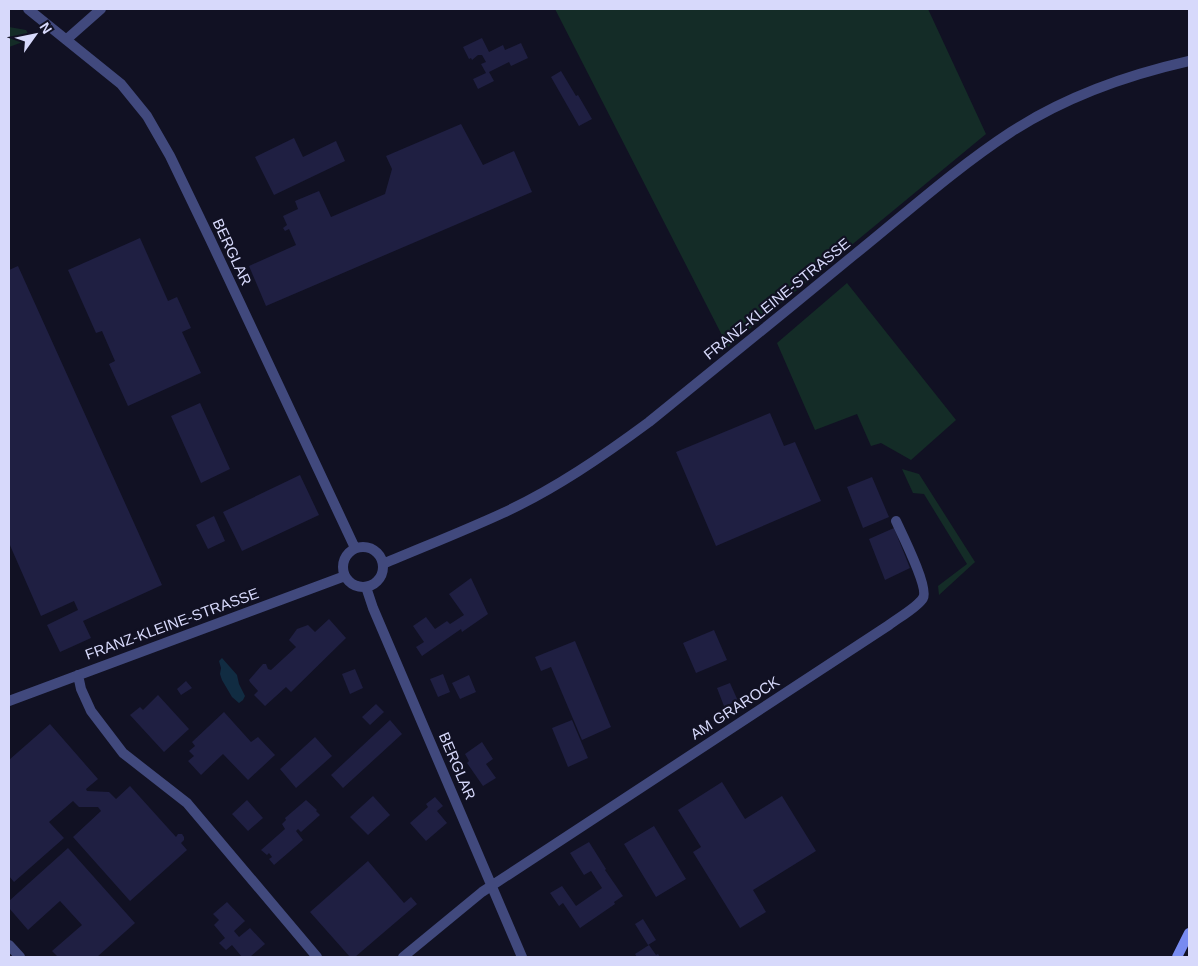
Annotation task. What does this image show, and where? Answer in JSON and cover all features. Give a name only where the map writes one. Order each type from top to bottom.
[{"type":"main road","points":[[1177,957],[1189,933]]},
{"type":"street","name":"BERGLAR","points":[[28,9],[121,84],[147,116],[170,156],[210,239],[355,548]]},
{"type":"street","points":[[67,39],[101,9]]},
{"type":"street","name":"FRANZ-KLEINE-STRASSE","points":[[383,564],[504,513],[551,487],[616,446],[656,416],[952,176],[1012,131],[1067,102],[1100,88],[1142,73],[1189,61]]},
{"type":"street","name":"AM GRAROCK","points":[[491,885],[890,625],[922,600],[925,592],[922,581],[896,521]]},
{"type":"street","points":[[361,547],[373,549],[378,553],[383,564],[381,576],[377,581],[366,587],[354,585],[345,576],[343,563],[345,557],[355,548],[361,547]]},
{"type":"street","name":"FRANZ-KLEINE-STRASSE","points":[[9,701],[345,576]]},
{"type":"street","name":"BERGLAR","points":[[366,587],[373,608],[522,957]]},
{"type":"street","points":[[78,675],[81,689],[91,711],[123,753],[187,803],[317,957]]},
{"type":"street","points":[[403,957],[491,885]]},
{"type":"street","points":[[9,945],[20,957]]},
{"type":"green space","points":[[555,9],[928,9],[986,134],[728,347]]},
{"type":"green space","points":[[9,27],[26,30],[31,39],[9,47]]},
{"type":"green space","points":[[847,283],[956,420],[911,460],[881,443],[871,446],[857,414],[815,430],[777,343]]},
{"type":"green space","points":[[902,469],[919,474],[975,562],[939,595],[938,586],[967,564],[924,494],[913,493]]},
{"type":"water","points":[[222,658],[237,675],[245,696],[239,703],[232,697],[222,680],[219,661]]},
{"type":"building","points":[[482,38],[489,52],[503,45],[505,50],[521,43],[528,58],[511,66],[509,62],[489,72],[494,81],[478,89],[473,79],[486,73],[481,64],[486,62],[482,55],[478,55],[472,60],[471,58],[469,59],[463,47]]},
{"type":"building","points":[[561,71],[592,119],[579,126],[551,77]]},
{"type":"building","points":[[461,124],[483,165],[514,151],[532,192],[266,306],[249,266],[296,245],[289,229],[285,231],[283,228],[287,225],[283,216],[298,209],[295,201],[319,191],[331,217],[385,194],[392,169],[386,156]]},
{"type":"building","points":[[294,138],[303,157],[336,141],[345,161],[274,195],[255,157]]},
{"type":"building","points":[[140,238],[168,301],[177,297],[191,328],[182,332],[201,373],[128,406],[109,364],[115,361],[102,331],[96,333],[68,270]]},
{"type":"building","points":[[18,266],[162,585],[83,621],[91,638],[60,652],[47,625],[78,610],[74,601],[41,616],[9,543],[9,270]]},
{"type":"building","points":[[200,403],[230,469],[201,483],[171,416]]},
{"type":"building","points":[[770,413],[784,446],[795,442],[821,501],[716,546],[676,452]]},
{"type":"building","points":[[300,475],[319,515],[242,551],[223,512]]},
{"type":"building","points":[[872,477],[889,517],[863,528],[847,487]]},
{"type":"building","points":[[214,516],[225,541],[208,549],[196,525]]},
{"type":"building","points":[[894,528],[910,568],[885,580],[869,539]]},
{"type":"building","points":[[471,578],[488,614],[462,632],[461,629],[422,656],[416,647],[424,642],[413,626],[426,617],[435,629],[447,621],[450,624],[464,615],[449,594]]},
{"type":"building","points":[[329,619],[346,638],[291,692],[286,687],[265,706],[254,695],[258,691],[249,680],[263,664],[266,664],[268,669],[271,670],[296,647],[289,640],[297,629],[308,625],[315,632]]},
{"type":"building","points":[[714,630],[727,660],[696,673],[683,643]]},
{"type":"building","points":[[575,641],[611,727],[582,740],[551,667],[541,671],[535,657]]},
{"type":"building","points":[[355,669],[363,688],[350,694],[342,674]]},
{"type":"building","points":[[443,674],[450,692],[438,697],[430,679]]},
{"type":"building","points":[[469,675],[476,692],[460,699],[452,683]]},
{"type":"building","points":[[186,681],[192,688],[181,695],[177,689]]},
{"type":"building","points":[[730,683],[738,701],[724,706],[717,688]]},
{"type":"building","points":[[158,695],[189,729],[164,752],[130,715],[140,707],[143,710]]},
{"type":"building","points":[[376,704],[384,712],[370,725],[362,717]]},
{"type":"building","points":[[224,712],[251,742],[258,737],[275,755],[248,780],[223,754],[201,775],[188,761],[194,756],[189,751],[195,746],[192,742]]},
{"type":"building","points":[[390,720],[402,734],[343,788],[331,775]]},
{"type":"building","points":[[572,720],[588,758],[568,767],[552,728]]},
{"type":"building","points":[[50,724],[98,779],[86,789],[87,791],[109,792],[116,799],[130,786],[176,837],[178,834],[182,834],[184,837],[181,843],[187,850],[130,901],[73,837],[101,811],[98,807],[79,807],[73,801],[49,822],[64,838],[14,882],[9,876],[9,760]]},
{"type":"building","points":[[315,737],[332,756],[296,788],[280,769]]},
{"type":"building","points":[[482,742],[493,759],[486,764],[496,778],[483,786],[467,763],[469,761],[465,754]]},
{"type":"building","points":[[722,782],[745,819],[782,796],[816,851],[753,890],[766,912],[740,928],[693,852],[701,847],[678,810]]},
{"type":"building","points":[[373,796],[390,815],[368,835],[350,817]]},
{"type":"building","points":[[435,797],[443,806],[437,811],[447,823],[426,841],[410,823],[428,807],[426,804]]},
{"type":"building","points":[[247,800],[263,818],[248,831],[232,814]]},
{"type":"building","points":[[306,800],[320,815],[301,832],[298,829],[296,831],[303,840],[274,865],[269,859],[272,857],[269,853],[267,855],[261,850],[285,829],[282,824],[286,820],[285,818]]},
{"type":"building","points":[[654,826],[686,879],[656,897],[624,844]]},
{"type":"building","points":[[589,842],[623,896],[614,902],[615,904],[580,928],[563,903],[559,906],[550,893],[562,886],[576,906],[602,888],[591,871],[584,875],[570,853]]},
{"type":"building","points":[[68,848],[135,923],[97,957],[58,957],[52,951],[82,925],[60,901],[28,930],[9,908],[9,901]]},
{"type":"building","points":[[368,861],[404,903],[411,897],[417,904],[355,957],[350,957],[310,912]]},
{"type":"building","points":[[227,902],[245,921],[234,931],[239,937],[250,928],[265,944],[250,957],[242,957],[232,945],[226,950],[219,943],[225,938],[214,925],[219,920],[213,914]]},
{"type":"building","points":[[643,919],[656,940],[648,945],[635,924]]},
{"type":"building","points":[[649,945],[656,955],[658,954],[660,957],[637,957],[635,954]]}]
